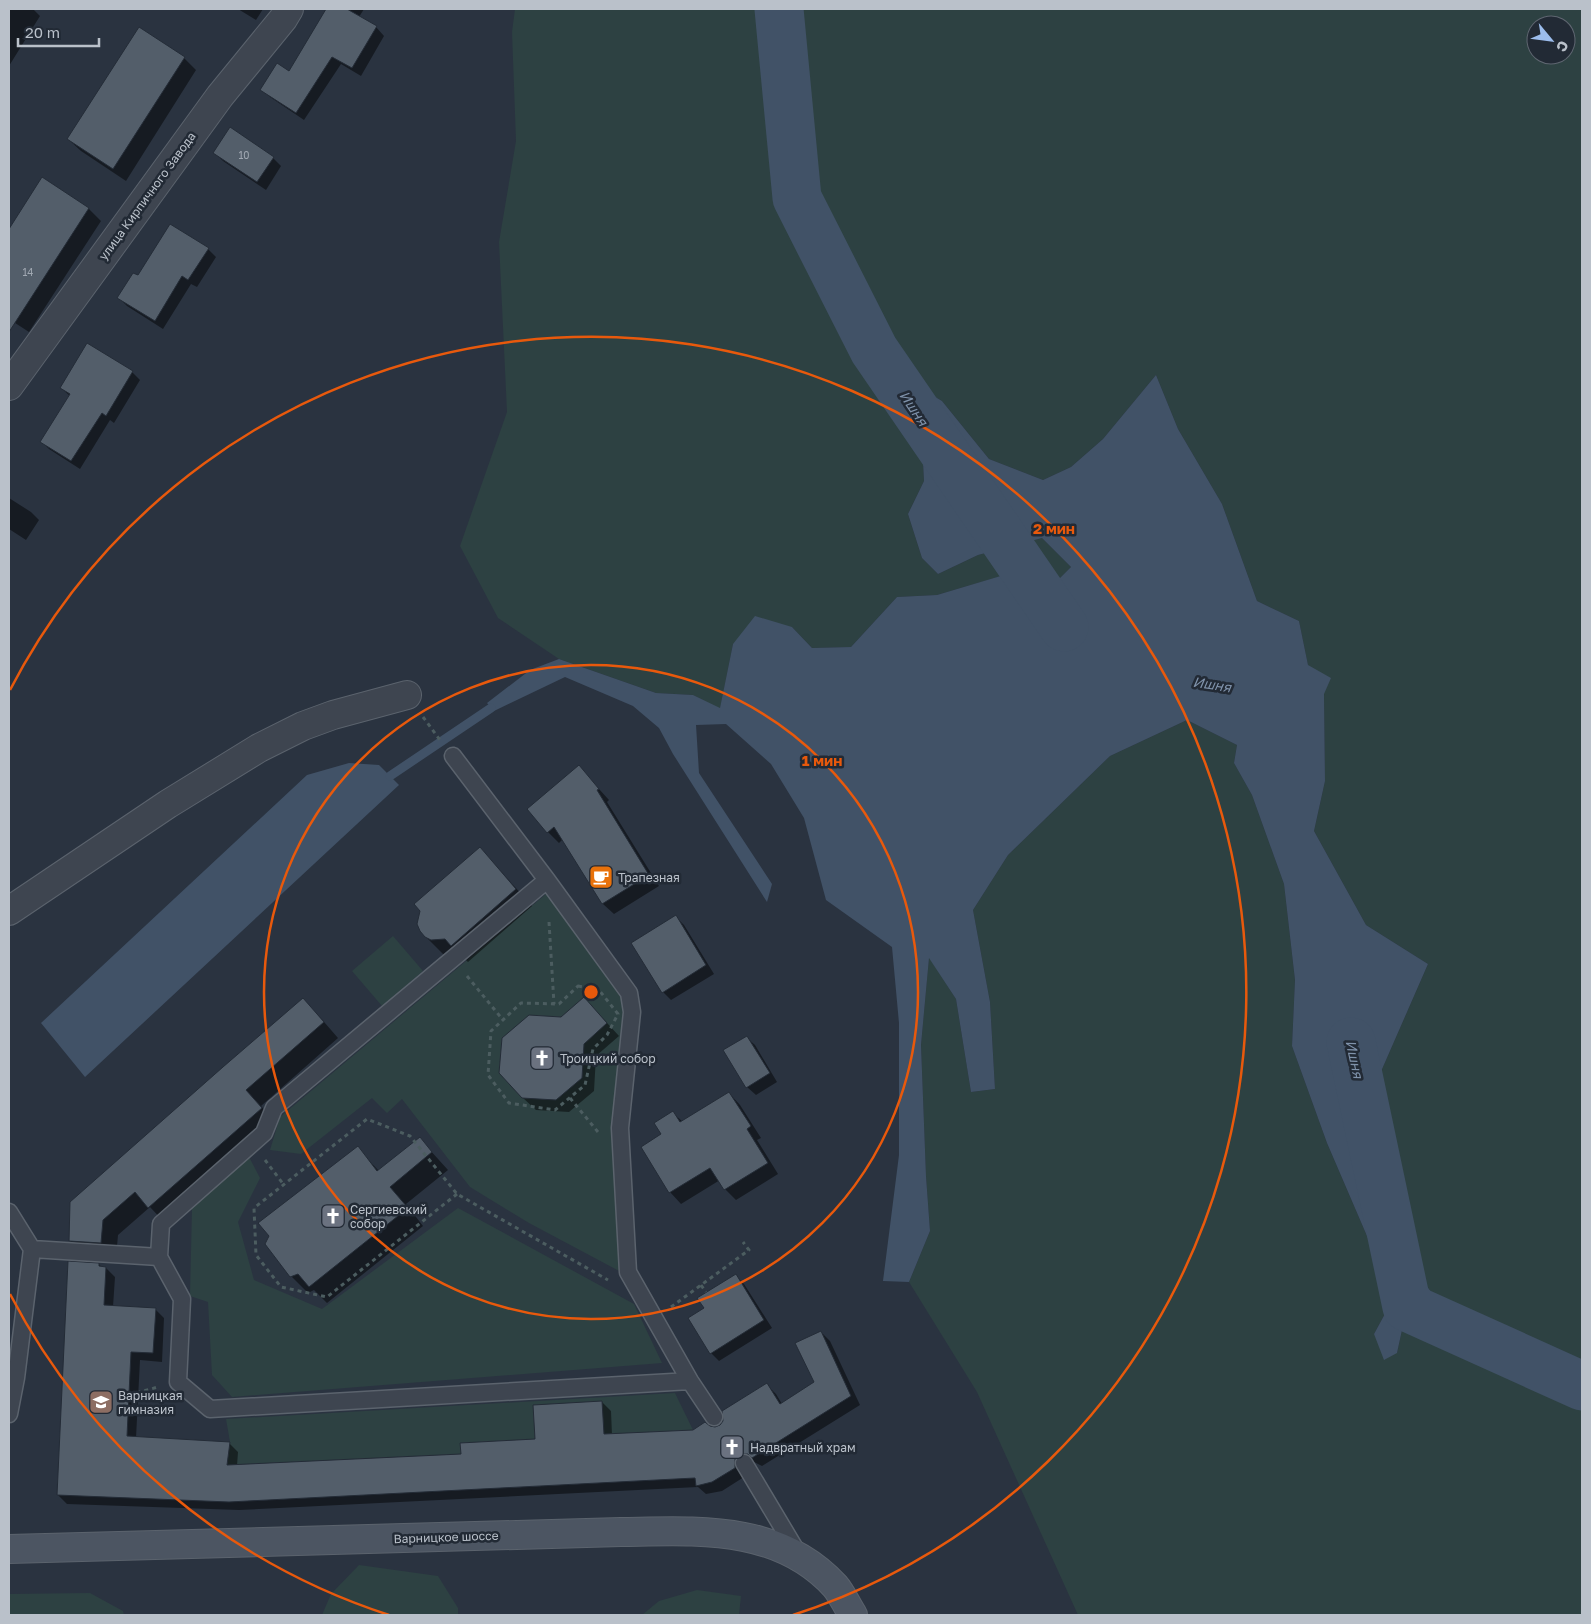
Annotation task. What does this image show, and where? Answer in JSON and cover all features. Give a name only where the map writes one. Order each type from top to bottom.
[{"type":"street","name":"улица Кирпичного Завода","points":[[9,386],[220,96],[283,19],[289,9]]},
{"type":"street","points":[[9,911],[168,804],[259,748],[303,726],[333,715],[406,695]]},
{"type":"street","name":"Варницкое шоссе","points":[[9,1549],[694,1531],[730,1534],[755,1539],[800,1557],[819,1571],[836,1588],[853,1615]]},
{"type":"lane","points":[[453,756],[547,880],[628,993],[632,1012],[620,1128],[628,1272],[690,1382],[714,1417]]},
{"type":"lane","points":[[547,880],[274,1108],[264,1133],[161,1224],[159,1257],[182,1299],[178,1382],[210,1409],[690,1382]]},
{"type":"lane","points":[[9,1212],[32,1249],[16,1378],[9,1414]]},
{"type":"lane","points":[[32,1249],[159,1257]]},
{"type":"lane","points":[[744,1463],[800,1557]]},
{"type":"path","points":[[547,880],[554,1004]]},
{"type":"path","points":[[452,958],[503,1020]]},
{"type":"path","points":[[578,986],[599,990],[618,1014],[607,1035],[593,1049],[586,1085],[555,1110],[510,1103],[488,1075],[491,1031],[521,1003],[554,1004],[559,1004],[578,986]]},
{"type":"path","points":[[457,1194],[327,1297],[282,1287],[256,1255],[254,1208],[367,1119],[410,1136],[457,1194],[644,1301]]},
{"type":"path","points":[[270,1166],[284,1185]]},
{"type":"path","points":[[654,1319],[749,1250],[742,1242]]},
{"type":"path","points":[[701,1285],[706,1292]]},
{"type":"path","points":[[129,1395],[178,1382]]},
{"type":"green space","points":[[515,9],[1582,9],[1582,1615],[1078,1615],[977,1392],[909,1282],[930,1231],[921,1045],[929,957],[956,999],[971,1092],[995,1089],[990,1002],[973,910],[1008,855],[1110,756],[1187,720],[1237,745],[1234,763],[1252,795],[1284,884],[1295,980],[1292,1046],[1327,1143],[1376,1257],[1387,1310],[1374,1334],[1397,1353],[1407,1307],[1441,1323],[1434,1296],[1413,1267],[1362,1115],[1428,964],[1366,925],[1314,831],[1325,781],[1324,694],[1308,665],[1299,621],[1257,601],[1222,504],[1178,429],[1156,375],[1103,439],[1071,467],[1043,480],[989,459],[942,401],[927,392],[908,360],[883,376],[911,391],[921,425],[924,481],[908,514],[922,558],[938,574],[978,555],[1042,538],[1071,567],[1055,583],[1015,572],[937,595],[897,597],[851,647],[812,648],[792,627],[733,644],[720,709],[693,695],[656,693],[559,659],[498,618],[460,546],[507,412],[499,242],[516,141],[512,32]]},
{"type":"green space","points":[[546,894],[625,997],[621,1272],[529,1223],[470,1187],[402,1099],[387,1113],[372,1098],[301,1154],[270,1150],[280,1117]]},
{"type":"green space","points":[[393,936],[423,971],[382,1006],[352,971]]},
{"type":"green space","points":[[249,1157],[260,1178],[238,1222],[254,1280],[322,1309],[458,1208],[634,1304],[662,1363],[232,1397],[212,1375],[208,1302],[190,1296],[192,1208]]},
{"type":"green space","points":[[675,1393],[693,1430],[604,1434],[602,1401],[533,1405],[535,1439],[461,1443],[461,1454],[227,1465],[230,1442],[226,1419]]},
{"type":"green space","points":[[359,1565],[438,1576],[458,1608],[458,1615],[322,1615],[331,1594]]},
{"type":"green space","points":[[697,1590],[741,1596],[739,1615],[642,1615],[659,1601]]},
{"type":"green space","points":[[90,1593],[123,1611],[124,1615],[9,1615],[9,1594]]},
{"type":"water","points":[[874,350],[908,360],[927,392],[942,401],[989,459],[1043,480],[1071,467],[1103,439],[1156,375],[1178,429],[1222,504],[1257,601],[1299,621],[1308,665],[1331,678],[1324,694],[1325,781],[1314,831],[1366,925],[1428,964],[1362,1115],[1413,1267],[1434,1296],[1441,1323],[1407,1307],[1397,1353],[1384,1360],[1374,1334],[1387,1310],[1376,1257],[1327,1143],[1292,1046],[1295,980],[1284,884],[1252,795],[1234,763],[1237,745],[1187,720],[1110,756],[1008,855],[973,910],[990,1002],[995,1089],[971,1092],[956,999],[929,958],[921,1045],[930,1231],[909,1282],[883,1281],[899,1155],[899,1023],[892,947],[826,900],[804,818],[771,764],[726,724],[696,725],[699,773],[772,884],[767,902],[673,754],[659,728],[633,706],[565,677],[494,711],[487,703],[530,670],[559,659],[656,693],[693,695],[720,708],[733,644],[755,616],[792,627],[812,648],[851,647],[897,597],[937,595],[1014,572],[1043,571],[1055,583],[1071,567],[1042,538],[978,555],[938,574],[922,558],[908,514],[924,481],[921,425],[911,391],[883,376]]},
{"type":"water","points":[[349,763],[379,765],[399,785],[85,1077],[41,1023],[307,775]]},
{"type":"building","points":[[326,9],[347,9],[377,26],[352,68],[332,57],[296,113],[260,90],[277,63],[289,71]]},
{"type":"building","points":[[139,27],[185,57],[113,169],[67,139]]},
{"type":"building","points":[[230,127],[274,157],[257,182],[213,153]]},
{"type":"building","points":[[42,177],[89,208],[9,332],[9,229]]},
{"type":"building","points":[[170,224],[209,248],[188,280],[182,276],[155,321],[117,298],[133,273],[138,275]]},
{"type":"building","points":[[87,343],[133,371],[106,416],[102,413],[71,461],[40,442],[70,394],[60,388]]},
{"type":"building","points":[[579,765],[599,789],[597,790],[649,875],[602,904],[554,827],[547,833],[527,809]]},
{"type":"building","points":[[480,847],[516,889],[451,946],[445,939],[431,940],[425,937],[417,924],[420,911],[414,904]]},
{"type":"building","points":[[676,915],[706,965],[662,993],[631,943]]},
{"type":"building","name":"Троицкий собор","points":[[584,997],[607,1023],[584,1044],[582,1078],[556,1100],[522,1098],[499,1073],[502,1038],[529,1015],[561,1017]]},
{"type":"building","points":[[303,998],[324,1022],[246,1090],[262,1108],[148,1208],[135,1192],[103,1220],[101,1243],[69,1241],[70,1202]]},
{"type":"building","points":[[747,1036],[770,1073],[746,1088],[723,1050]]},
{"type":"building","points":[[729,1092],[751,1126],[747,1129],[768,1163],[724,1190],[710,1168],[669,1193],[641,1147],[661,1134],[654,1123],[673,1111],[680,1122]]},
{"type":"building","name":"Сергиевский собор","points":[[420,1137],[432,1152],[390,1187],[408,1208],[309,1287],[298,1274],[290,1277],[265,1244],[269,1236],[258,1223],[358,1146],[377,1171]]},
{"type":"building","points":[[68,1261],[99,1263],[99,1266],[106,1267],[104,1305],[156,1308],[153,1353],[131,1352],[127,1436],[230,1442],[227,1465],[461,1454],[460,1443],[535,1439],[533,1405],[602,1401],[604,1434],[693,1430],[705,1422],[715,1427],[723,1421],[722,1411],[767,1383],[780,1404],[814,1382],[795,1343],[821,1331],[851,1396],[752,1458],[748,1454],[739,1454],[735,1459],[735,1468],[712,1482],[696,1486],[695,1478],[229,1502],[57,1495]]},
{"type":"building","points":[[736,1274],[764,1320],[710,1354],[688,1318],[704,1308],[697,1298]]},
{"type":"waterway","name":"Ишня","points":[[779,9],[797,198],[874,350],[1064,627]]},
{"type":"waterway","points":[[390,776],[491,708]]},
{"type":"waterway","name":"Ишня","points":[[1351,1042],[1407,1307],[1582,1386]]},
{"type":"place","name":"Трапезная","points":[[601,877]]},
{"type":"place","name":"Троицкий собор","points":[[542,1058]]},
{"type":"place","name":"Сергиевский собор","points":[[333,1216]]},
{"type":"place","name":"Варницкая гимназия","points":[[101,1402]]},
{"type":"place","name":"Надвратный храм","points":[[732,1447]]}]
